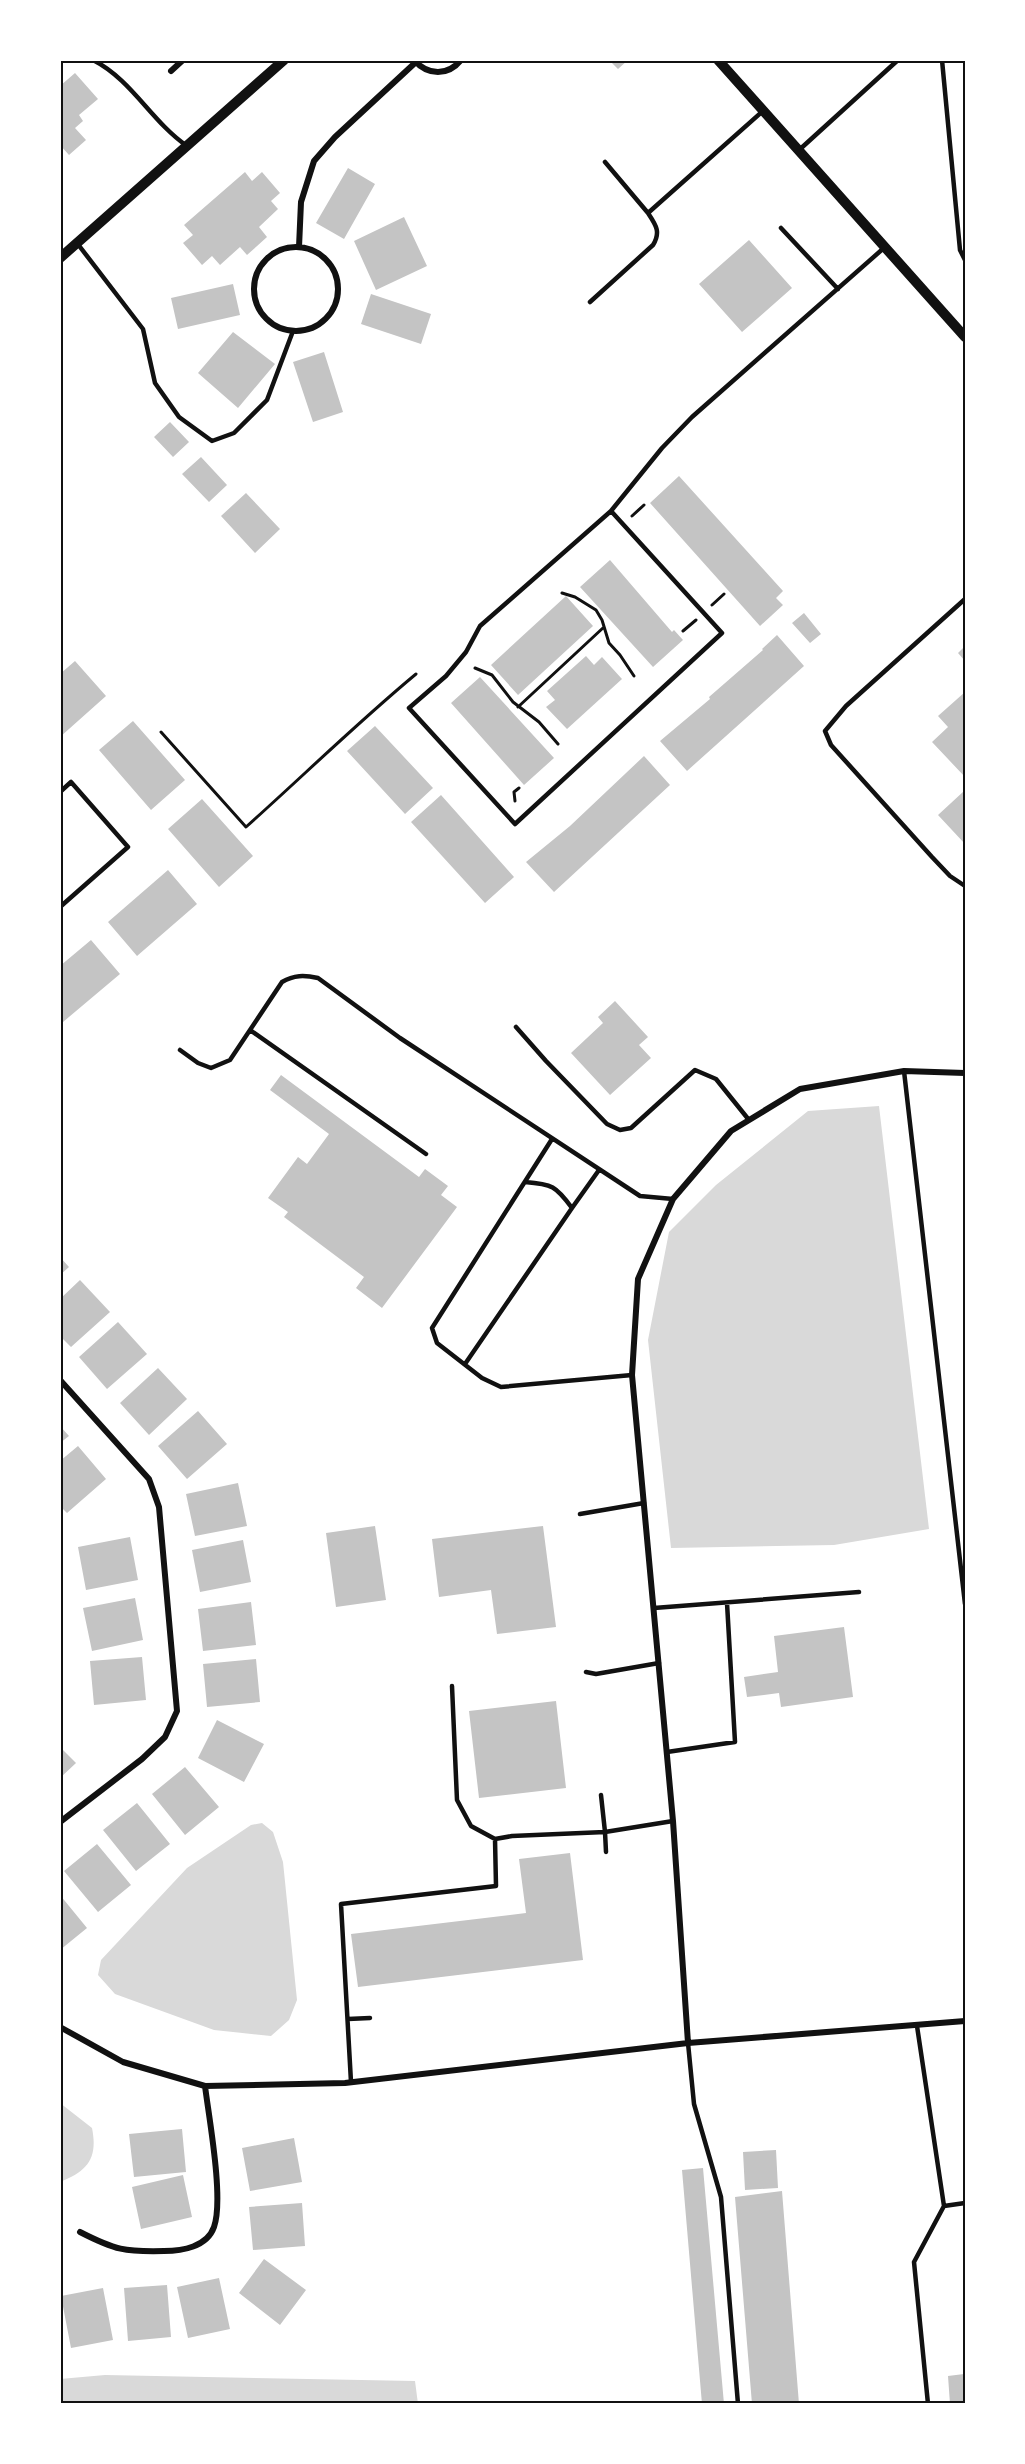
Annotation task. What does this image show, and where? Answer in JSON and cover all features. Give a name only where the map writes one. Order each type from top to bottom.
[{"type":"street","points":[[171,71],[183,60]]},
{"type":"street","points":[[60,258],[284,60]]},
{"type":"street","points":[[299,247],[301,202],[314,161],[335,136],[415,61],[426,70],[437,73],[449,70],[461,60]]},
{"type":"street","points":[[718,60],[965,337]]},
{"type":"street","points":[[299,247],[314,251],[325,259],[334,271],[338,292],[331,313],[321,324],[308,330],[293,331],[280,328],[260,312],[255,299],[254,286],[257,273],[269,258],[286,248],[299,247]]},
{"type":"street","points":[[688,2043],[674,1821],[632,1375],[638,1279],[673,1200],[732,1131],[749,1120],[800,1089],[904,1071],[965,1073]]},
{"type":"street","points":[[60,1380],[148,1479],[159,1507],[177,1711],[165,1737],[60,1822]]},
{"type":"street","points":[[60,2027],[123,2062],[205,2086],[351,2082],[688,2043],[965,2021]]},
{"type":"street","points":[[80,2232],[105,2245],[129,2252],[174,2251],[197,2246],[214,2228],[218,2201],[205,2086]]},
{"type":"lane","points":[[93,60],[120,77],[171,135],[187,146]]},
{"type":"lane","points":[[798,151],[898,60]]},
{"type":"lane","points":[[942,60],[960,250],[965,260]]},
{"type":"lane","points":[[648,213],[763,111]]},
{"type":"lane","points":[[590,302],[653,245],[658,237],[657,226],[648,213],[605,162]]},
{"type":"lane","points":[[781,228],[838,289]]},
{"type":"lane","points":[[77,243],[143,328],[154,383],[179,417],[212,441],[234,433],[267,400],[293,331]]},
{"type":"lane","points":[[611,511],[722,633],[515,824],[410,708],[446,676],[466,652],[480,626],[611,511],[662,448],[692,417],[885,248]]},
{"type":"lane","points":[[965,599],[846,706],[825,731],[831,745],[932,857],[950,876],[965,886]]},
{"type":"lane","points":[[60,792],[71,782],[128,847],[60,907]]},
{"type":"lane","points":[[180,1050],[198,1063],[211,1068],[230,1060],[282,982],[291,977],[304,975],[318,978],[400,1038],[640,1196],[673,1200]]},
{"type":"lane","points":[[516,1027],[593,1111],[607,1124],[620,1130],[631,1128],[695,1070],[716,1079],[749,1120]]},
{"type":"lane","points":[[250,1030],[426,1154]]},
{"type":"lane","points":[[904,1071],[965,1604]]},
{"type":"lane","points":[[552,1139],[432,1328],[437,1343],[482,1378],[501,1387],[632,1375]]},
{"type":"lane","points":[[465,1364],[599,1170]]},
{"type":"lane","points":[[525,1182],[549,1184],[561,1193],[572,1208]]},
{"type":"lane","points":[[580,1514],[644,1503]]},
{"type":"lane","points":[[654,1608],[859,1592]]},
{"type":"lane","points":[[667,1752],[735,1743],[726,1603]]},
{"type":"lane","points":[[586,1672],[596,1674],[659,1663]]},
{"type":"lane","points":[[452,1686],[457,1800],[471,1826],[495,1839],[512,1836],[605,1832],[674,1821]]},
{"type":"lane","points":[[601,1796],[606,1852]]},
{"type":"lane","points":[[351,2082],[341,1904],[496,1886],[495,1839]]},
{"type":"lane","points":[[348,2019],[370,2018]]},
{"type":"lane","points":[[917,2026],[944,2206],[914,2262],[928,2404]]},
{"type":"lane","points":[[688,2043],[694,2104],[721,2197],[738,2404]]},
{"type":"lane","points":[[944,2206],[965,2203]]},
{"type":"path","points":[[631,517],[644,505]]},
{"type":"path","points":[[562,593],[576,597],[600,615],[609,644],[620,655],[634,676]]},
{"type":"path","points":[[711,606],[724,594]]},
{"type":"path","points":[[683,631],[696,620]]},
{"type":"path","points":[[518,706],[604,627]]},
{"type":"path","points":[[476,668],[492,675],[518,706],[539,722],[558,744]]},
{"type":"path","points":[[160,732],[246,827],[354,730],[370,712],[416,674]]},
{"type":"path","points":[[514,801],[514,792],[519,788]]},
{"type":"shaded area","points":[[879,1106],[929,1529],[834,1545],[671,1548],[648,1340],[669,1232],[716,1185],[808,1111]]},
{"type":"shaded area","points":[[262,1823],[273,1832],[283,1862],[297,2000],[289,2020],[271,2036],[214,2030],[115,1994],[98,1975],[101,1960],[187,1868],[251,1825]]},
{"type":"shaded area","points":[[60,2103],[92,2128],[93,2148],[89,2162],[84,2168],[60,2182]]},
{"type":"shaded area","points":[[105,2375],[415,2381],[418,2404],[60,2404],[60,2379]]},
{"type":"building","points":[[609,60],[628,60],[618,69]]},
{"type":"building","points":[[75,73],[98,99],[79,115],[83,121],[75,128],[86,140],[69,155],[60,145],[60,86]]},
{"type":"building","points":[[348,168],[375,184],[344,239],[316,223]]},
{"type":"building","points":[[245,172],[252,181],[262,172],[280,193],[271,201],[278,209],[259,227],[267,237],[247,255],[240,247],[220,265],[212,256],[202,265],[183,243],[193,235],[184,225]]},
{"type":"building","points":[[404,217],[427,266],[376,290],[354,241]]},
{"type":"building","points":[[749,240],[792,288],[742,332],[699,284]]},
{"type":"building","points":[[233,284],[240,315],[178,329],[171,298]]},
{"type":"building","points":[[371,294],[431,314],[421,344],[361,324]]},
{"type":"building","points":[[233,332],[275,364],[238,408],[198,373]]},
{"type":"building","points":[[324,352],[343,412],[313,422],[293,362]]},
{"type":"building","points":[[170,422],[189,442],[173,457],[154,437]]},
{"type":"building","points":[[201,457],[227,485],[209,502],[182,474]]},
{"type":"building","points":[[679,476],[783,591],[776,598],[783,605],[760,626],[650,503]]},
{"type":"building","points":[[246,493],[280,529],[255,553],[221,516]]},
{"type":"building","points":[[610,560],[672,632],[674,630],[683,640],[653,667],[580,587]]},
{"type":"building","points":[[566,596],[593,626],[518,695],[491,665]]},
{"type":"building","points":[[804,613],[821,634],[810,643],[792,623]]},
{"type":"building","points":[[777,635],[804,666],[687,771],[660,741],[710,699],[709,697]]},
{"type":"building","points":[[965,646],[965,661],[958,653]]},
{"type":"building","points":[[586,656],[594,665],[602,657],[622,679],[567,729],[546,707],[555,700],[547,691]]},
{"type":"building","points":[[75,661],[106,696],[60,737],[60,674]]},
{"type":"building","points":[[480,677],[554,758],[524,785],[451,703]]},
{"type":"building","points":[[965,692],[965,777],[932,742],[948,727],[938,716]]},
{"type":"building","points":[[133,721],[185,780],[151,810],[99,750]]},
{"type":"building","points":[[375,726],[433,788],[405,814],[347,751]]},
{"type":"building","points":[[644,756],[670,785],[554,892],[526,862],[570,826]]},
{"type":"building","points":[[964,791],[965,793],[965,844],[938,815]]},
{"type":"building","points":[[441,795],[514,877],[485,903],[411,822]]},
{"type":"building","points":[[202,799],[253,856],[219,887],[168,829]]},
{"type":"building","points":[[168,870],[197,904],[137,956],[108,922]]},
{"type":"building","points":[[91,940],[120,974],[63,1022],[60,1018],[60,966]]},
{"type":"building","points":[[615,1001],[648,1037],[639,1045],[651,1058],[610,1095],[571,1053],[603,1023],[598,1017]]},
{"type":"building","points":[[281,1075],[419,1177],[425,1169],[448,1186],[441,1195],[457,1207],[382,1308],[356,1288],[364,1277],[284,1217],[288,1212],[268,1198],[298,1157],[307,1164],[329,1134],[270,1090]]},
{"type":"building","points":[[60,1257],[69,1267],[60,1275]]},
{"type":"building","points":[[80,1280],[110,1312],[71,1347],[60,1336],[60,1299]]},
{"type":"building","points":[[118,1322],[147,1354],[107,1389],[79,1357]]},
{"type":"building","points":[[158,1368],[187,1399],[149,1435],[120,1403]]},
{"type":"building","points":[[198,1411],[227,1444],[187,1479],[158,1446]]},
{"type":"building","points":[[60,1426],[69,1436],[60,1443]]},
{"type":"building","points":[[78,1446],[106,1479],[67,1513],[60,1506],[60,1461]]},
{"type":"building","points":[[238,1483],[247,1526],[195,1536],[186,1494]]},
{"type":"building","points":[[375,1526],[386,1600],[336,1607],[326,1533]]},
{"type":"building","points":[[543,1526],[556,1627],[497,1634],[491,1590],[439,1597],[432,1539]]},
{"type":"building","points":[[130,1537],[138,1580],[86,1590],[78,1547]]},
{"type":"building","points":[[243,1540],[251,1582],[200,1592],[192,1550]]},
{"type":"building","points":[[135,1598],[143,1640],[92,1651],[83,1608]]},
{"type":"building","points":[[251,1602],[256,1645],[203,1651],[198,1609]]},
{"type":"building","points":[[844,1627],[853,1697],[781,1707],[779,1693],[747,1697],[744,1677],[778,1672],[774,1636]]},
{"type":"building","points":[[142,1657],[146,1700],[94,1705],[90,1661]]},
{"type":"building","points":[[256,1659],[260,1702],[207,1707],[203,1664]]},
{"type":"building","points":[[556,1701],[566,1788],[479,1798],[469,1711]]},
{"type":"building","points":[[217,1720],[264,1744],[244,1782],[198,1758]]},
{"type":"building","points":[[60,1747],[76,1763],[60,1778]]},
{"type":"building","points":[[185,1767],[219,1807],[185,1835],[152,1794]]},
{"type":"building","points":[[137,1803],[170,1844],[136,1871],[103,1830]]},
{"type":"building","points":[[97,1844],[131,1885],[98,1912],[64,1871]]},
{"type":"building","points":[[570,1853],[583,1960],[358,1987],[351,1934],[526,1913],[519,1859]]},
{"type":"building","points":[[60,1895],[87,1928],[60,1950]]},
{"type":"building","points":[[182,2129],[186,2172],[134,2177],[129,2134]]},
{"type":"building","points":[[294,2138],[302,2182],[250,2191],[242,2148]]},
{"type":"building","points":[[776,2150],[778,2188],[745,2190],[743,2152]]},
{"type":"building","points":[[703,2168],[724,2404],[702,2404],[682,2170]]},
{"type":"building","points":[[183,2175],[192,2217],[141,2229],[132,2187]]},
{"type":"building","points":[[782,2191],[799,2404],[752,2404],[735,2197]]},
{"type":"building","points":[[302,2203],[305,2246],[253,2250],[249,2207]]},
{"type":"building","points":[[264,2259],[306,2290],[280,2325],[239,2293]]},
{"type":"building","points":[[219,2278],[230,2329],[188,2338],[177,2287]]},
{"type":"building","points":[[167,2285],[171,2337],[128,2341],[124,2288]]},
{"type":"building","points":[[103,2288],[113,2340],[71,2348],[61,2296]]},
{"type":"building","points":[[964,2374],[965,2404],[950,2404],[948,2376]]}]
